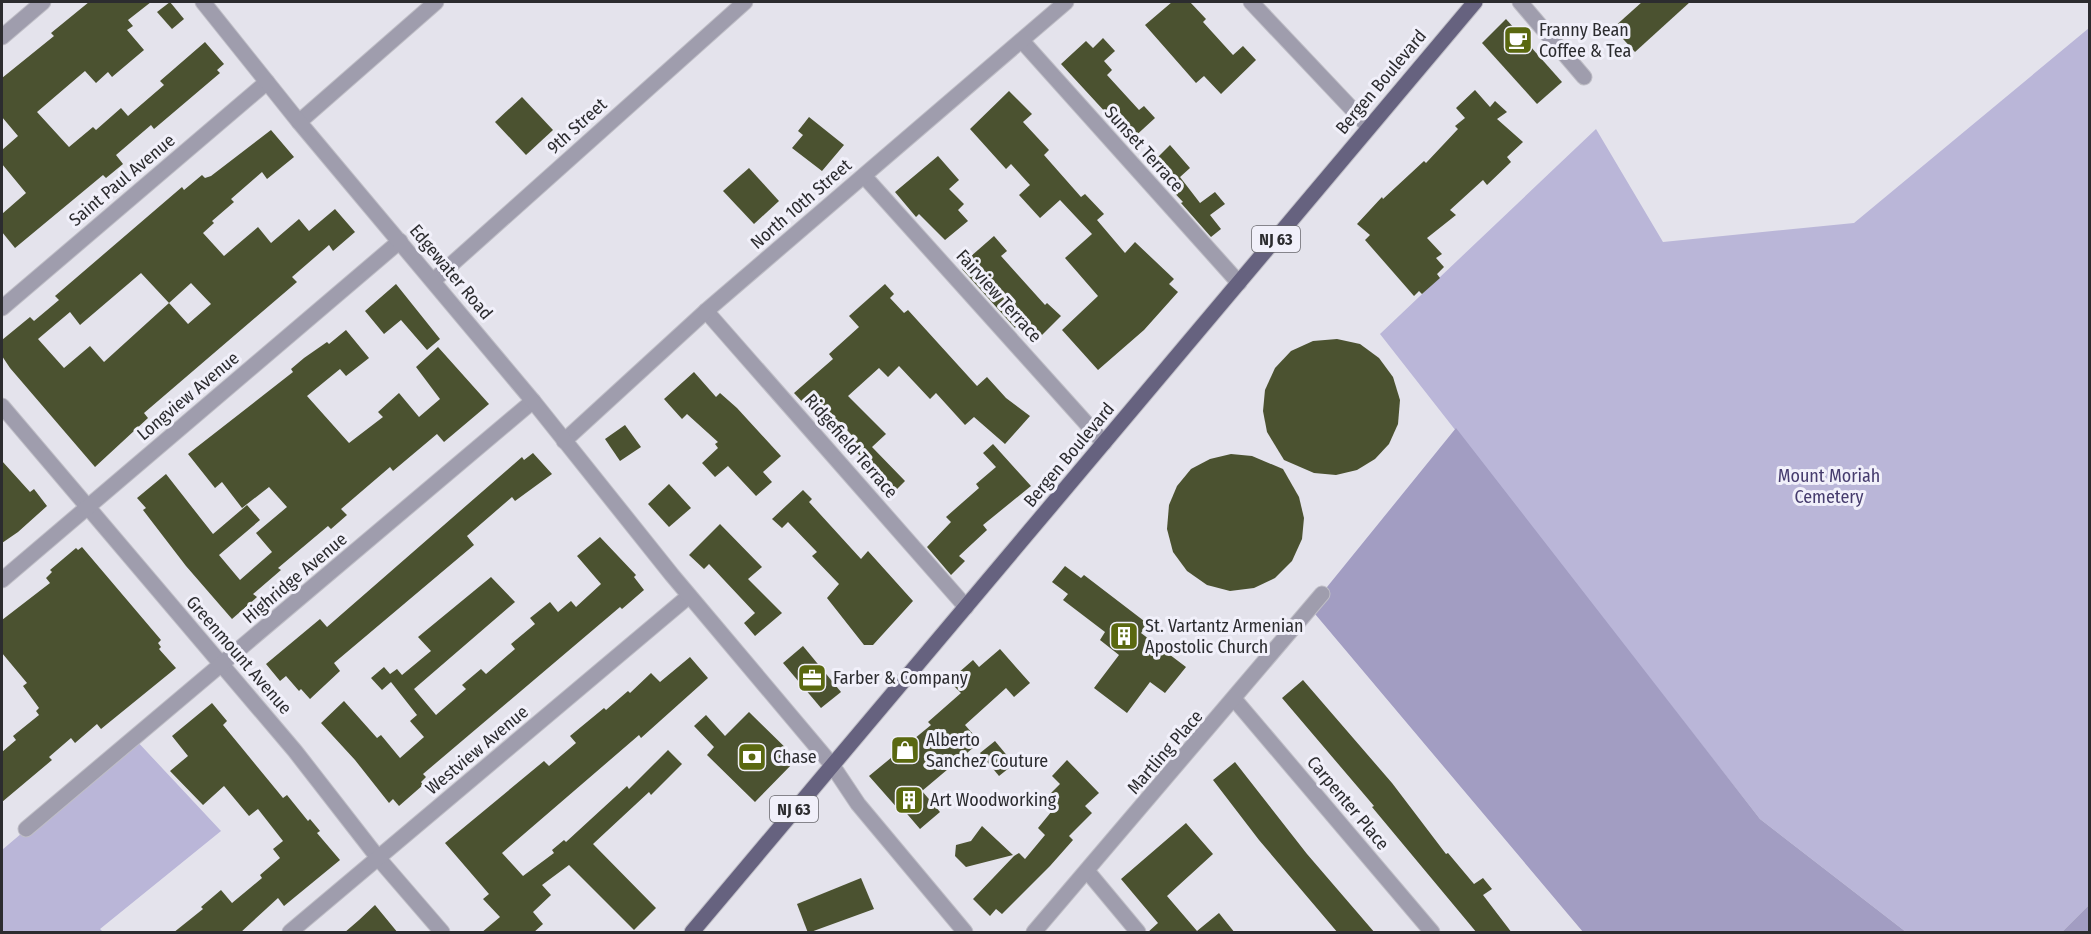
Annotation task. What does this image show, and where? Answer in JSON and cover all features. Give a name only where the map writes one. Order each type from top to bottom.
[{"type":"main road","name":"Bergen Boulevard","points":[[692,933],[1475,2]]},
{"type":"street","points":[[2,37],[43,2]]},
{"type":"street","name":"Edgewater Road","points":[[203,2],[299,122],[434,280],[689,596],[832,765],[858,804],[964,933]]},
{"type":"street","points":[[299,122],[436,2]]},
{"type":"street","name":"9th Street","points":[[434,280],[746,2]]},
{"type":"street","name":"North 10th Street","points":[[564,441],[706,311],[1066,2]]},
{"type":"street","points":[[1251,2],[1369,127]]},
{"type":"street","points":[[1520,2],[1584,77]]},
{"type":"street","name":"Sunset Terrace","points":[[1022,41],[1239,283]]},
{"type":"street","name":"Saint Paul Avenue","points":[[2,308],[267,82]]},
{"type":"street","name":"Fairview Terrace","points":[[864,176],[1104,443]]},
{"type":"street","name":"Longview Avenue","points":[[2,580],[400,241]]},
{"type":"street","name":"Ridgefield Terrace","points":[[706,311],[966,607]]},
{"type":"street","name":"Highridge Avenue","points":[[26,829],[222,666],[533,401]]},
{"type":"street","name":"Greenmount Avenue","points":[[2,406],[296,751],[379,859],[442,933]]},
{"type":"street","name":"Martling Place","points":[[1034,933],[1235,700],[1323,594]]},
{"type":"street","name":"Westview Avenue","points":[[290,933],[689,596]]},
{"type":"street","name":"Carpenter Place","points":[[1235,700],[1432,933]]},
{"type":"street","points":[[1088,872],[1138,933]]},
{"type":"green space","name":"Mount Moriah Cemetery","points":[[2089,28],[2089,905],[2062,932],[1906,932],[1760,819],[1380,334],[1596,129],[1663,242],[1854,223]]},
{"type":"green space","points":[[134,738],[221,831],[100,929],[103,932],[2,932],[2,850]]},
{"type":"shaded area","points":[[1456,428],[1760,819],[1906,932],[1583,932],[1310,608]]},
{"type":"shaded area","points":[[2089,905],[2089,932],[2062,932]]},
{"type":"building","points":[[89,2],[151,2],[128,20],[133,26],[127,30],[144,50],[112,77],[108,72],[96,83],[85,71],[37,112],[69,147],[93,127],[96,130],[121,108],[128,116],[164,85],[160,81],[205,42],[224,64],[217,70],[220,73],[154,129],[151,125],[116,155],[123,164],[106,178],[103,175],[15,248],[2,232],[2,214],[26,193],[2,164],[2,150],[18,136],[2,117],[2,78],[54,36],[51,33]]},
{"type":"building","points":[[170,2],[184,19],[172,29],[157,12]]},
{"type":"building","points":[[1172,2],[1190,2],[1206,19],[1203,22],[1233,55],[1243,46],[1256,60],[1221,94],[1204,76],[1196,83],[1145,25]]},
{"type":"building","points":[[1642,2],[1690,2],[1635,52],[1613,28]]},
{"type":"building","points":[[1506,19],[1562,82],[1537,104],[1482,43]]},
{"type":"building","points":[[1103,38],[1115,51],[1104,61],[1112,70],[1107,75],[1139,110],[1144,106],[1155,118],[1131,140],[1061,64],[1086,41],[1093,48]]},
{"type":"building","points":[[1475,90],[1490,107],[1495,101],[1507,112],[1497,119],[1523,142],[1507,157],[1511,162],[1487,185],[1483,180],[1450,210],[1456,215],[1427,238],[1442,254],[1436,258],[1444,267],[1437,274],[1440,278],[1422,294],[1419,291],[1414,296],[1365,240],[1370,235],[1357,224],[1382,197],[1383,199],[1424,161],[1426,163],[1458,129],[1455,126],[1465,118],[1456,108]]},
{"type":"building","points":[[1009,91],[1032,114],[1023,122],[1049,150],[1044,155],[1081,197],[1085,194],[1104,214],[1097,220],[1125,253],[1135,242],[1174,279],[1169,284],[1178,292],[1144,330],[1098,370],[1062,330],[1098,296],[1065,258],[1092,234],[1060,200],[1040,218],[1019,195],[1030,185],[1011,164],[1006,169],[970,129]]},
{"type":"building","points":[[522,97],[553,130],[526,155],[495,122]]},
{"type":"building","points":[[809,117],[844,145],[822,171],[792,148],[803,135],[798,131]]},
{"type":"building","points":[[271,130],[294,157],[267,179],[262,172],[231,199],[234,202],[212,221],[214,223],[203,233],[224,256],[258,227],[271,243],[299,219],[309,231],[335,209],[355,232],[333,251],[329,245],[292,277],[297,282],[144,413],[148,418],[95,467],[10,368],[2,356],[2,340],[30,317],[34,321],[59,300],[55,296],[182,187],[184,190],[202,175],[205,178],[211,176]],"holes":[[[141,273],[169,303],[104,362],[90,346],[64,368],[38,339],[70,312],[80,325]],[[191,283],[211,304],[188,324],[169,303]]]},
{"type":"building","points":[[1170,145],[1190,168],[1180,177],[1200,203],[1215,192],[1225,204],[1210,215],[1221,229],[1211,237],[1181,203],[1183,202],[1149,166]]},
{"type":"building","points":[[938,156],[959,180],[949,189],[964,204],[958,210],[968,221],[945,240],[919,214],[916,217],[895,192]]},
{"type":"building","points":[[749,168],[779,201],[754,224],[723,191]]},
{"type":"building","points":[[994,236],[1007,251],[1001,256],[1045,305],[1047,303],[1061,316],[1034,343],[1017,326],[1015,328],[962,269],[962,264]]},
{"type":"building","points":[[396,284],[440,339],[427,350],[401,320],[384,334],[365,311]]},
{"type":"building","points":[[885,284],[894,294],[890,298],[904,313],[908,310],[977,386],[987,377],[1006,398],[1030,416],[1005,444],[974,417],[965,425],[936,393],[930,399],[899,366],[888,377],[879,368],[848,396],[886,434],[872,447],[905,481],[891,495],[872,475],[875,472],[850,445],[856,440],[839,421],[833,427],[809,409],[794,393],[833,359],[829,354],[859,327],[849,316]]},
{"type":"building","points":[[346,330],[369,358],[346,376],[340,369],[307,396],[349,443],[383,417],[378,412],[399,393],[419,417],[440,399],[416,367],[438,347],[489,404],[444,442],[437,434],[393,471],[390,467],[341,509],[347,515],[331,529],[328,526],[278,568],[281,570],[253,594],[257,597],[232,619],[186,566],[143,510],[146,508],[137,498],[166,474],[213,534],[247,505],[260,520],[219,555],[240,580],[272,552],[256,533],[287,507],[269,487],[242,508],[222,482],[215,488],[188,454],[293,372],[291,369],[304,358],[327,342],[329,344]]},
{"type":"building","points":[[1337,339],[1360,344],[1379,358],[1393,377],[1400,400],[1398,424],[1389,444],[1375,459],[1357,470],[1336,475],[1314,473],[1284,460],[1267,432],[1263,411],[1265,390],[1275,368],[1291,351],[1313,341]]},
{"type":"building","points":[[694,372],[716,397],[720,393],[737,408],[781,456],[763,472],[772,482],[756,496],[728,466],[715,477],[702,463],[718,448],[715,444],[718,442],[687,414],[682,419],[664,399]]},
{"type":"building","points":[[625,425],[641,447],[620,461],[605,439]]},
{"type":"building","points":[[993,444],[1031,486],[983,525],[987,530],[959,556],[965,561],[951,575],[927,547],[951,522],[946,517],[979,488],[976,484],[996,467],[983,453]]},
{"type":"building","points":[[533,453],[552,474],[515,501],[512,497],[467,536],[474,545],[334,663],[340,671],[310,699],[301,689],[299,691],[286,676],[280,681],[266,664],[320,619],[327,627],[522,457],[524,460]]},
{"type":"building","points":[[1231,454],[1252,456],[1283,469],[1299,497],[1304,518],[1302,539],[1292,561],[1275,578],[1254,588],[1230,591],[1207,585],[1187,571],[1173,552],[1167,529],[1169,505],[1177,486],[1191,469],[1210,459]]},
{"type":"building","points":[[2,461],[30,492],[34,489],[47,506],[2,543]]},
{"type":"building","points":[[669,484],[691,508],[669,527],[648,504]]},
{"type":"building","points":[[803,490],[812,499],[809,502],[861,559],[868,551],[913,601],[873,645],[864,645],[827,598],[839,584],[812,556],[817,552],[788,522],[782,528],[772,519]]},
{"type":"building","points":[[720,524],[762,567],[748,579],[782,613],[755,636],[744,623],[755,613],[709,564],[704,569],[689,555]]},
{"type":"building","points":[[600,537],[636,575],[634,577],[644,590],[622,609],[620,607],[423,774],[426,777],[421,782],[423,785],[399,806],[393,799],[389,803],[355,760],[321,723],[344,701],[377,738],[381,735],[400,758],[424,737],[410,721],[417,715],[391,682],[382,690],[371,678],[384,667],[390,674],[397,669],[402,675],[431,651],[418,637],[491,577],[515,602],[414,689],[436,715],[466,689],[462,685],[481,669],[486,674],[515,649],[511,644],[535,624],[530,618],[550,602],[558,612],[571,601],[576,607],[601,584],[577,556]]},
{"type":"building","points":[[82,547],[161,640],[158,643],[161,647],[159,649],[176,668],[101,729],[97,724],[75,743],[71,738],[49,757],[52,760],[2,802],[2,752],[16,740],[13,736],[39,715],[36,711],[39,708],[23,686],[27,683],[2,653],[2,620],[50,583],[46,578],[52,572],[50,570],[76,548],[78,550]]},
{"type":"building","name":"St. Vartantz Armenian Apostolic Church","points":[[1065,566],[1081,578],[1084,575],[1148,624],[1141,633],[1186,667],[1165,693],[1150,682],[1127,713],[1094,688],[1119,655],[1100,640],[1105,632],[1063,600],[1068,594],[1052,582]]},
{"type":"building","name":"Farber & Company","points":[[803,646],[841,692],[821,708],[783,663]]},
{"type":"building","points":[[1000,649],[1030,683],[1014,697],[1006,688],[965,725],[980,742],[922,791],[940,812],[920,829],[902,808],[899,810],[869,776],[931,725],[928,722],[961,693],[949,681],[973,660],[979,667]]},
{"type":"building","points":[[690,657],[708,678],[641,738],[639,735],[502,853],[523,876],[554,853],[552,850],[564,840],[566,842],[627,786],[629,789],[668,750],[682,764],[651,795],[649,792],[593,844],[656,908],[634,930],[569,865],[542,885],[551,895],[533,912],[543,924],[533,933],[481,933],[500,917],[483,899],[489,894],[445,843],[544,761],[549,766],[576,743],[570,736],[604,708],[606,710],[628,691],[630,693],[651,673],[660,682]]},
{"type":"building","points":[[1303,680],[1392,783],[1446,854],[1448,853],[1474,884],[1483,878],[1492,889],[1483,895],[1512,933],[1477,933],[1372,807],[1374,806],[1282,698]]},
{"type":"building","points":[[212,703],[227,721],[223,725],[283,798],[287,795],[308,821],[310,819],[320,831],[317,833],[340,860],[284,906],[278,898],[240,933],[173,933],[203,909],[201,907],[221,890],[232,903],[262,878],[260,875],[280,858],[273,849],[283,841],[258,809],[249,816],[224,786],[203,805],[170,771],[188,756],[172,736]]},
{"type":"building","name":"Chase","points":[[749,712],[797,759],[755,802],[707,755],[714,747],[694,726],[706,715],[725,736]]},
{"type":"building","points":[[995,741],[1014,764],[999,776],[980,753]]},
{"type":"building","points":[[1067,760],[1099,793],[1085,806],[1092,813],[1069,836],[1073,840],[1050,866],[1002,914],[996,909],[990,916],[973,899],[1014,856],[1019,853],[1025,859],[1045,835],[1038,828],[1056,806],[1047,797],[1060,784],[1052,776]]},
{"type":"building","points":[[1235,762],[1307,854],[1375,933],[1338,933],[1259,840],[1213,780]]},
{"type":"building","points":[[1186,823],[1213,854],[1167,896],[1197,931],[1219,913],[1235,933],[1147,933],[1158,923],[1121,879]]},
{"type":"building","points":[[982,826],[1013,855],[966,867],[955,856],[956,845],[971,841]]},
{"type":"building","points":[[861,878],[874,909],[808,933],[797,904]]},
{"type":"building","points":[[375,905],[398,933],[344,933],[359,920]]},
{"type":"place","name":"Franny Bean Coffee & Tea","points":[[1518,40]]},
{"type":"place","name":"St. Vartantz Armenian Apostolic Church","points":[[1124,636]]},
{"type":"place","name":"Farber & Company","points":[[812,678]]},
{"type":"place","name":"Alberto Sanchez Couture","points":[[905,750]]},
{"type":"place","name":"Chase","points":[[752,757]]},
{"type":"place","name":"Art Woodworking","points":[[909,800]]}]
